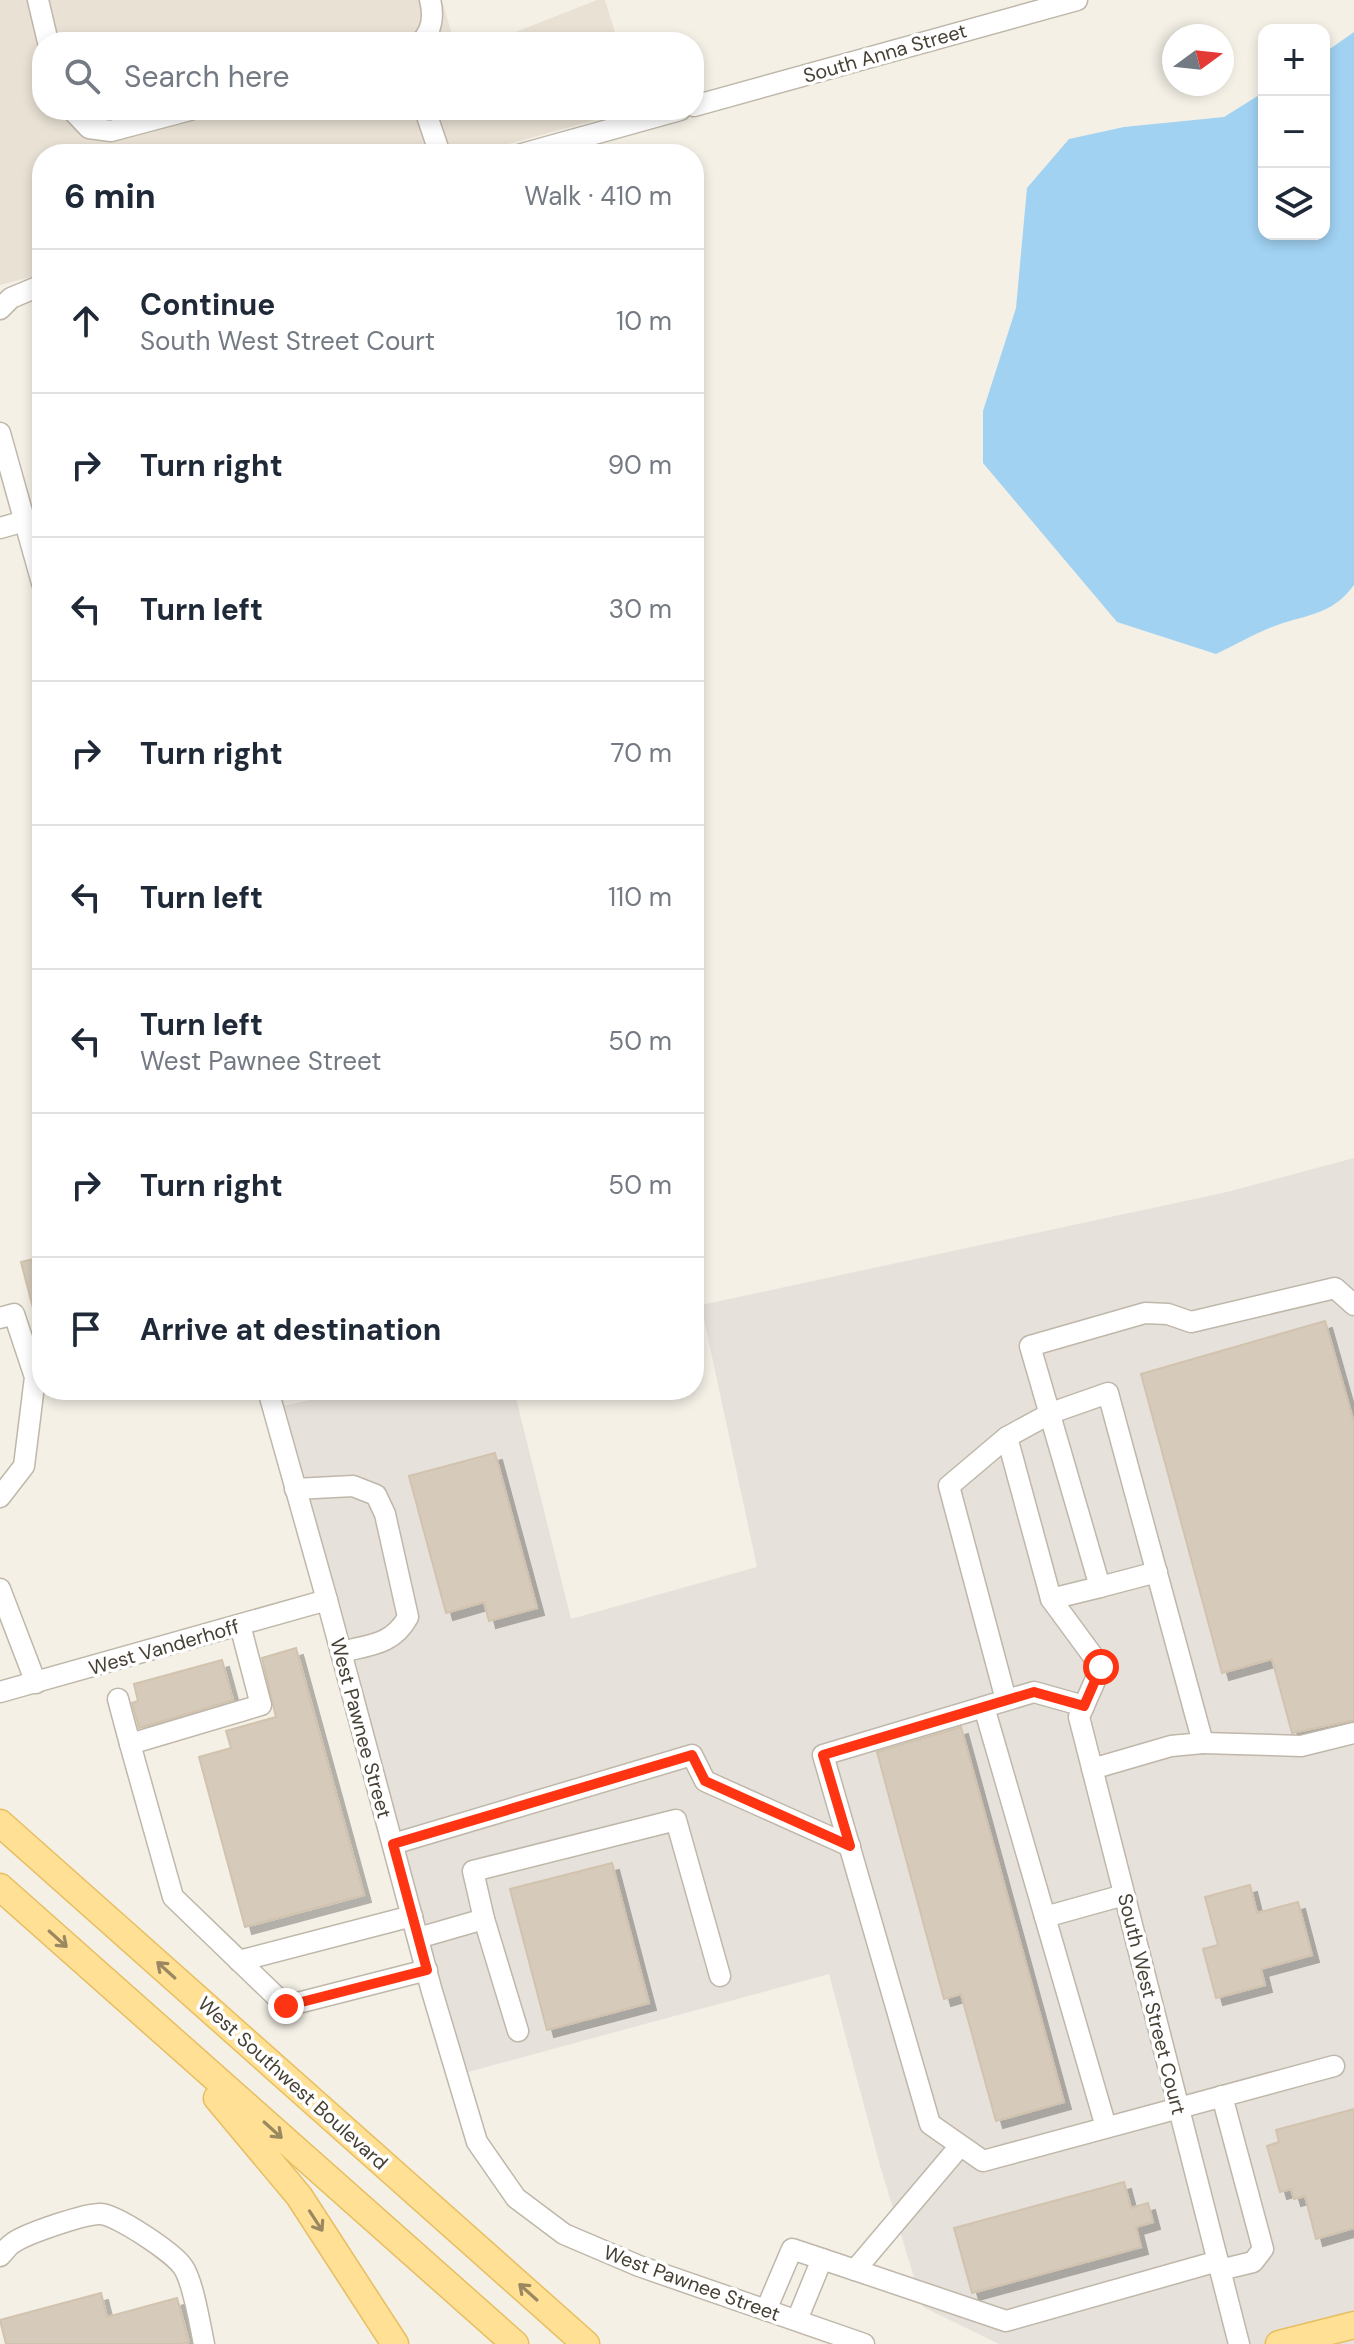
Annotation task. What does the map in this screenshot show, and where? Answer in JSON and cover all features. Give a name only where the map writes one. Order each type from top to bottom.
[{"type":"main road","name":"West Southwest Boulevard","points":[[0,1823],[586,2344]]},
{"type":"main road","points":[[0,1887],[515,2344]]},
{"type":"main road","points":[[161,2030],[299,2196],[395,2344]]},
{"type":"main road","points":[[1279,2344],[1354,2325]]},
{"type":"street","points":[[38,0],[46,32]]},
{"type":"street","points":[[430,0],[430,32]]},
{"type":"street","name":"South Anna Street","points":[[704,103],[1077,0]]},
{"type":"street","points":[[81,120],[89,128],[111,131],[152,120]]},
{"type":"street","points":[[428,120],[437,144]]},
{"type":"street","points":[[558,144],[644,120]]},
{"type":"street","points":[[2,306],[32,288]]},
{"type":"street","points":[[0,433],[32,547]]},
{"type":"street","points":[[0,528],[25,521]]},
{"type":"street","points":[[1100,1587],[1030,1346],[1145,1313],[1168,1314],[1191,1322],[1335,1288],[1354,1305]]},
{"type":"street","points":[[0,1318],[14,1314],[32,1368]]},
{"type":"street","points":[[1006,1700],[949,1486],[1007,1437],[1051,1413],[1108,1393],[1203,1743]]},
{"type":"street","points":[[0,1497],[24,1466],[32,1400]]},
{"type":"street","name":"West Pawnee Street","points":[[271,1400],[477,2142],[516,2198],[564,2234],[639,2266],[864,2344]]},
{"type":"street","points":[[1007,1437],[1051,1599],[1157,1572]]},
{"type":"street","points":[[295,1489],[353,1486],[376,1495],[385,1514],[408,1617],[400,1632],[384,1642],[341,1652]]},
{"type":"street","points":[[0,1589],[36,1683]]},
{"type":"street","name":"South West Street Court","points":[[1051,1599],[1101,1667],[1079,1717],[1239,2344]]},
{"type":"street","name":"West Vanderhoff","points":[[0,1692],[327,1600]]},
{"type":"street","points":[[130,1744],[261,1705],[240,1625]]},
{"type":"street","points":[[1084,1706],[1034,1692],[823,1755],[930,2124],[983,2161],[1334,2066]]},
{"type":"street","points":[[118,1699],[173,1897],[286,2006],[427,1970]]},
{"type":"street","points":[[984,1707],[1106,2127]]},
{"type":"street","points":[[1092,1769],[1171,1746],[1203,1743],[1301,1746],[1354,1733]]},
{"type":"street","points":[[393,1844],[692,1755],[705,1781],[850,1846]]},
{"type":"street","points":[[518,2031],[484,1919],[473,1871],[676,1820],[720,1976]]},
{"type":"street","points":[[1045,1917],[1124,1895]]},
{"type":"street","points":[[239,1961],[412,1916]]},
{"type":"street","points":[[418,1938],[484,1919]]},
{"type":"street","points":[[766,2310],[792,2249],[1006,2321],[1219,2266],[1253,2262],[1263,2249],[1222,2096]]},
{"type":"street","points":[[855,2270],[960,2146]]},
{"type":"street","points":[[0,2256],[13,2243],[35,2233],[102,2213],[143,2233],[183,2266],[197,2307],[204,2344]]},
{"type":"street","points":[[797,2320],[822,2259]]},
{"type":"shaded area","points":[[0,0],[442,0],[451,32],[32,32],[32,120],[595,120],[509,144],[32,144],[32,277],[0,285]]},
{"type":"shaded area","points":[[597,0],[605,0],[615,32],[515,32]]},
{"type":"shaded area","points":[[1354,1158],[1354,2344],[999,2344],[923,2307],[881,2169],[829,1974],[457,2075],[273,1408],[310,1400],[516,1400],[571,1619],[757,1567],[704,1319],[704,1304],[1227,1192]]},
{"type":"water","points":[[1354,32],[1354,585],[1335,604],[1315,614],[1267,629],[1216,654],[1117,622],[983,463],[983,411],[1016,308],[1027,188],[1069,139],[1124,127],[1224,117],[1258,96],[1258,240],[1330,240],[1330,49]]},
{"type":"building","points":[[32,1259],[32,1304],[21,1262]]},
{"type":"building","points":[[1325,1321],[1354,1423],[1354,1720],[1292,1733],[1272,1659],[1222,1673],[1141,1374]]},
{"type":"building","points":[[495,1453],[537,1608],[489,1621],[484,1602],[446,1613],[409,1476]]},
{"type":"building","points":[[296,1648],[364,1895],[245,1927],[199,1757],[231,1748],[226,1731],[276,1717],[262,1658]]},
{"type":"building","points":[[222,1660],[233,1700],[139,1728],[132,1703],[138,1701],[134,1684]]},
{"type":"building","points":[[961,1727],[1064,2102],[996,2121],[961,1994],[944,1999],[877,1752]]},
{"type":"building","points":[[612,1863],[649,2003],[547,2030],[510,1889]]},
{"type":"building","points":[[1250,1885],[1257,1913],[1298,1902],[1312,1955],[1261,1969],[1265,1985],[1216,1998],[1203,1949],[1218,1945],[1205,1897]]},
{"type":"building","points":[[1354,2109],[1354,2228],[1316,2239],[1305,2196],[1294,2199],[1291,2189],[1280,2192],[1267,2146],[1279,2142],[1276,2130]]},
{"type":"building","points":[[1124,2182],[1131,2208],[1148,2203],[1153,2222],[1136,2227],[1141,2247],[972,2293],[954,2228]]},
{"type":"building","points":[[101,2293],[107,2317],[177,2298],[189,2342],[6,2344],[0,2320]]},
{"type":"route","points":[[286,2006],[427,1970],[393,1844],[692,1755],[705,1781],[850,1846],[823,1755],[1034,1692],[1084,1706],[1101,1667]]}]
